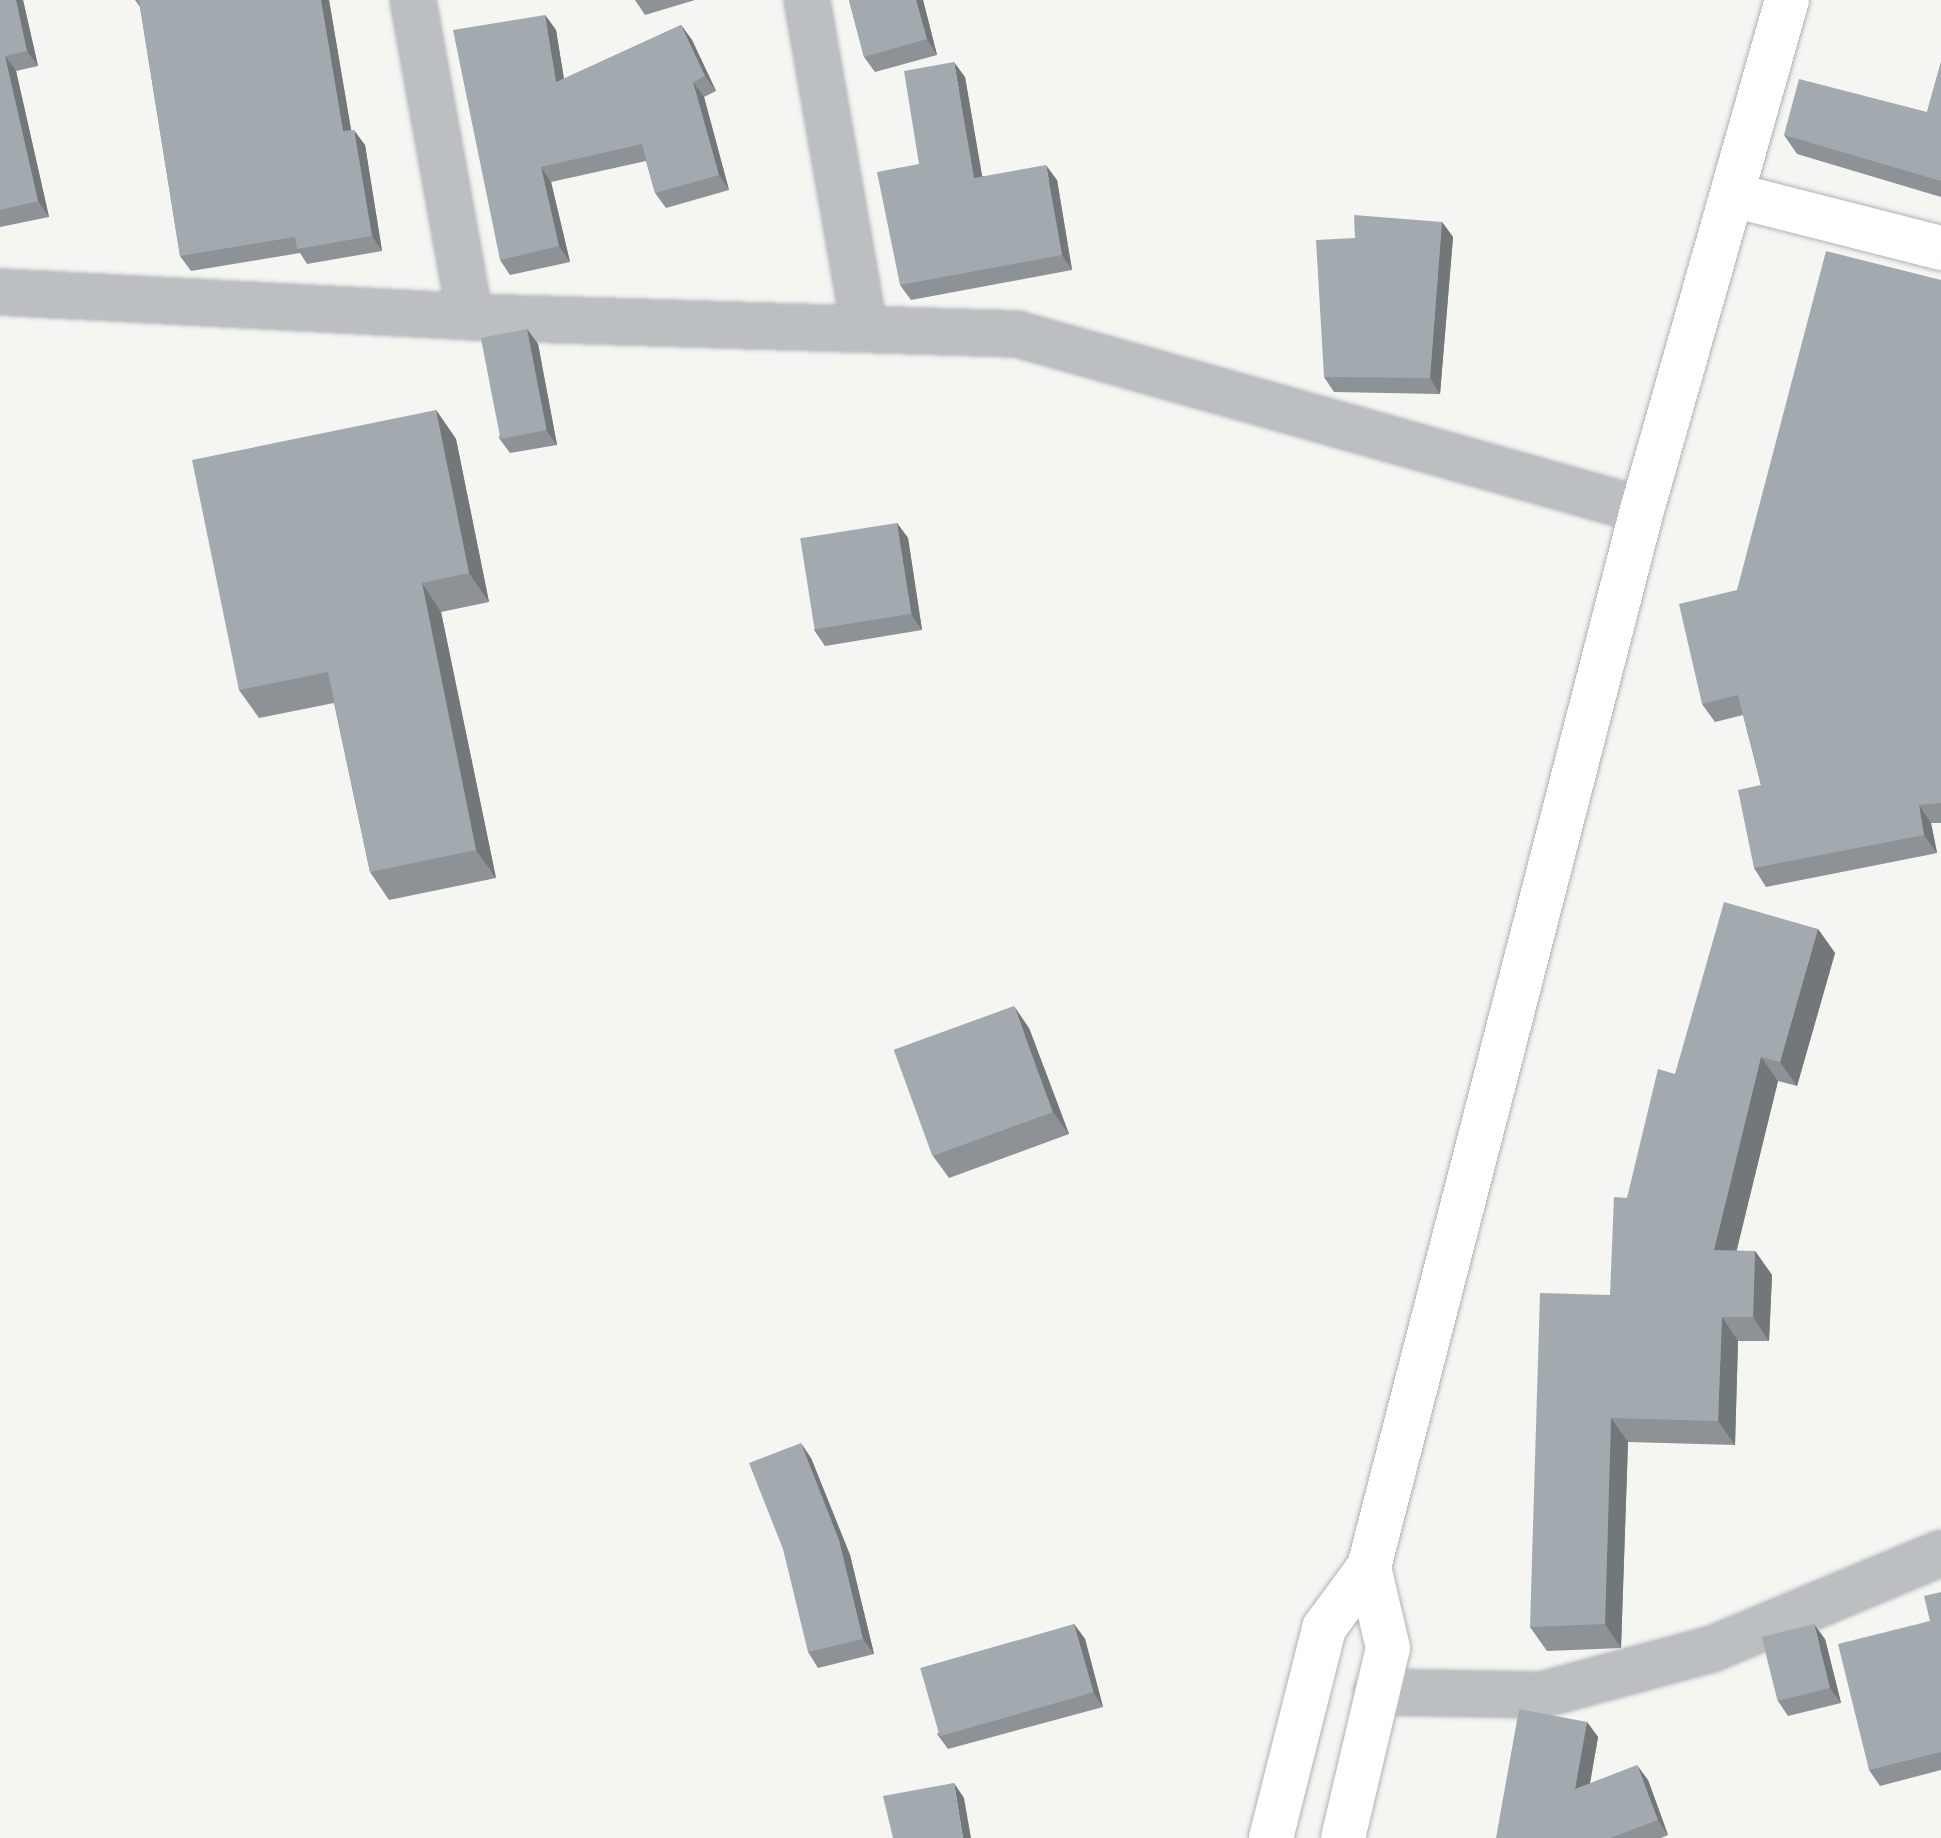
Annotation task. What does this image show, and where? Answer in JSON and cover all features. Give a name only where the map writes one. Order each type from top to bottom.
[{"type":"main road","points":[[1271,1838],[1324,1628],[1369,1567],[1642,510],[1787,0]]},
{"type":"main road","points":[[1733,195],[1941,248]]},
{"type":"main road","points":[[1343,1838],[1388,1648],[1369,1567]]},
{"type":"street","points":[[413,0],[470,317]]},
{"type":"street","points":[[807,0],[864,328]]},
{"type":"street","points":[[0,292],[470,317],[1017,334],[1642,510]]},
{"type":"street","points":[[1376,1692],[1541,1695],[1712,1649],[1941,1553]]},
{"type":"building","points":[[0,0],[16,0],[27,51],[5,56],[38,201],[0,210]]},
{"type":"building","points":[[139,0],[321,0],[343,131],[354,130],[372,236],[297,249],[295,237],[180,256]]},
{"type":"building","points":[[849,0],[916,0],[927,39],[864,57]]},
{"type":"building","points":[[545,15],[556,82],[681,25],[705,76],[693,82],[719,175],[655,193],[642,144],[541,167],[559,246],[500,260],[453,30]]},
{"type":"building","points":[[954,62],[974,178],[1046,165],[1062,255],[900,285],[877,172],[919,164],[904,71]]},
{"type":"building","points":[[1941,62],[1941,181],[1784,135],[1799,79],[1927,112]]},
{"type":"building","points":[[1354,215],[1442,222],[1430,378],[1324,377],[1316,240],[1355,238]]},
{"type":"building","points":[[1826,251],[1941,280],[1941,803],[1919,805],[1924,835],[1754,868],[1738,790],[1761,785],[1738,695],[1702,704],[1679,604],[1737,590]]},
{"type":"building","points":[[527,329],[547,430],[501,439],[481,338]]},
{"type":"building","points":[[436,410],[469,573],[422,583],[476,850],[370,872],[328,672],[239,690],[192,460]]},
{"type":"building","points":[[897,523],[911,614],[815,629],[800,538]]},
{"type":"building","points":[[1724,902],[1818,929],[1780,1062],[1761,1057],[1714,1250],[1755,1251],[1753,1317],[1722,1317],[1718,1421],[1611,1418],[1605,1624],[1530,1627],[1540,1293],[1610,1295],[1614,1197],[1627,1198],[1658,1069],[1675,1074]]},
{"type":"building","points":[[1014,1006],[1053,1112],[932,1156],[894,1050]]},
{"type":"building","points":[[801,1443],[839,1540],[863,1639],[808,1652],[783,1549],[749,1463]]},
{"type":"building","points":[[1941,1592],[1941,1752],[1869,1770],[1838,1644],[1930,1621],[1924,1596]]},
{"type":"building","points":[[1074,1624],[1094,1692],[940,1736],[920,1668]]},
{"type":"building","points":[[1814,1624],[1830,1688],[1778,1701],[1762,1637]]},
{"type":"building","points":[[1519,1709],[1587,1722],[1575,1789],[1637,1765],[1658,1820],[1610,1838],[1496,1838]]},
{"type":"building","points":[[954,1783],[963,1838],[893,1838],[883,1796]]}]
